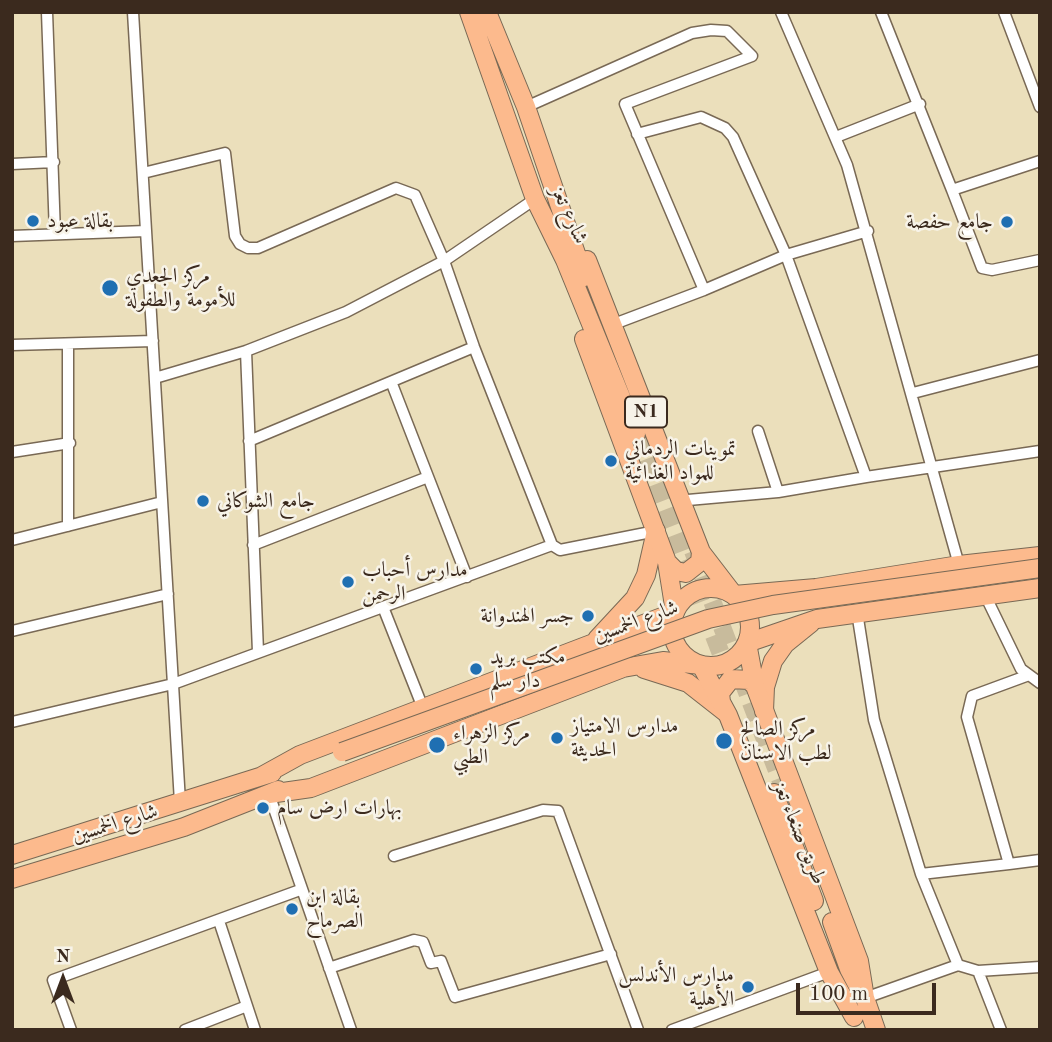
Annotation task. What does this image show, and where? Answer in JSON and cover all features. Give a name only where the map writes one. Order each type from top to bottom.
[{"type":"main road","name":"شارع تعز","points":[[469,12],[548,229],[565,260],[640,432],[526,107],[487,12]]},
{"type":"main road","name":"N1","points":[[566,225],[585,253],[701,552],[734,595]]},
{"type":"main road","name":"N1","points":[[548,229],[556,263],[667,562],[675,612]]},
{"type":"main road","points":[[656,531],[646,575],[635,598],[601,640],[625,648],[623,667],[649,669],[688,682],[725,708]]},
{"type":"main road","points":[[667,562],[676,571],[686,573],[700,562],[701,552]]},
{"type":"main road","points":[[734,595],[816,588],[959,565],[1040,556]]},
{"type":"main road","name":"شارع الخمسين","points":[[12,879],[184,827],[269,794],[344,756],[708,619],[786,603],[1040,568]]},
{"type":"main road","name":"شارع الخمسين","points":[[12,855],[262,776],[344,756],[711,629],[775,615],[1040,578]]},
{"type":"main road","points":[[703,588],[718,588],[734,595],[743,602],[751,629],[747,643],[739,655],[726,663],[701,665],[685,656],[676,645],[672,631],[675,612],[684,598],[703,588]]},
{"type":"main road","points":[[816,588],[811,607],[817,619]]},
{"type":"main road","points":[[747,643],[817,619],[1040,588]]},
{"type":"main road","name":"شارع الخمسين","points":[[262,776],[300,755],[675,612]]},
{"type":"main road","points":[[764,713],[765,687],[772,662],[785,645],[817,619]]},
{"type":"main road","name":"طريق صنعاء تعز","points":[[747,643],[755,686],[859,961],[876,1030]]},
{"type":"main road","name":"شارع الخمسين","points":[[269,794],[311,788],[623,667],[663,661],[701,665]]},
{"type":"main road","name":"طريق صنعاء تعز","points":[[701,665],[725,708],[829,972],[856,1024]]},
{"type":"main road","points":[[725,708],[724,684],[731,678],[749,680],[755,686]]},
{"type":"main road","name":"طريق صنعاء تعز","points":[[856,1024],[779,791],[849,968],[866,998]]},
{"type":"street","points":[[47,12],[55,234]]},
{"type":"street","points":[[133,12],[180,802]]},
{"type":"street","points":[[781,12],[836,137],[868,230],[959,565]]},
{"type":"street","points":[[881,12],[920,104],[982,268],[992,270],[1040,260]]},
{"type":"street","points":[[1004,12],[1040,107]]},
{"type":"street","points":[[526,107],[692,33],[727,31],[752,56],[625,104],[704,290]]},
{"type":"street","points":[[836,137],[920,104]]},
{"type":"street","points":[[637,134],[701,117],[725,128],[733,137],[786,255],[866,477]]},
{"type":"street","points":[[143,173],[225,153],[235,236],[240,244],[248,248],[258,248],[396,188],[415,195],[444,261],[474,347],[552,545],[560,550],[656,531]]},
{"type":"street","points":[[952,190],[1040,161]]},
{"type":"street","points":[[12,164],[54,162]]},
{"type":"street","points":[[155,378],[246,351],[346,312],[444,261],[536,198]]},
{"type":"street","points":[[12,236],[146,230]]},
{"type":"street","points":[[614,324],[786,255],[868,230]]},
{"type":"street","points":[[12,345],[153,341]]},
{"type":"street","points":[[68,344],[68,526]]},
{"type":"street","points":[[249,441],[392,384],[474,347]]},
{"type":"street","points":[[246,351],[257,652]]},
{"type":"street","points":[[913,393],[1040,360]]},
{"type":"street","points":[[392,384],[467,577]]},
{"type":"street","points":[[758,431],[778,492]]},
{"type":"street","points":[[12,452],[70,443]]},
{"type":"street","points":[[681,503],[688,500],[778,492],[1040,451]]},
{"type":"street","points":[[253,545],[428,477]]},
{"type":"street","points":[[12,540],[162,502]]},
{"type":"street","points":[[12,722],[173,684],[552,545]]},
{"type":"street","points":[[12,631],[168,594]]},
{"type":"street","points":[[985,595],[1021,669],[1040,683]]},
{"type":"street","points":[[383,607],[423,708]]},
{"type":"street","points":[[857,612],[874,720],[921,874],[958,965]]},
{"type":"street","points":[[1009,864],[967,717],[972,696],[1029,675]]},
{"type":"street","points":[[269,794],[300,890],[351,1030]]},
{"type":"street","points":[[394,856],[543,810],[558,811],[638,1030]]},
{"type":"street","points":[[921,874],[1040,860]]},
{"type":"street","points":[[71,1030],[53,980],[300,890]]},
{"type":"street","points":[[219,920],[255,1030]]},
{"type":"street","points":[[329,968],[414,940],[424,942],[431,963],[441,961],[455,997],[611,954]]},
{"type":"street","points":[[866,998],[958,965],[978,971],[1040,967]]},
{"type":"street","points":[[978,971],[1001,1030]]},
{"type":"street","points":[[671,1030],[829,972]]},
{"type":"street","points":[[185,1030],[247,1006]]},
{"type":"tunnel","points":[[636,434],[723,659]]},
{"type":"tunnel","points":[[693,551],[784,789]]},
{"type":"place","name":"بقالة عبود","points":[[33,221]]},
{"type":"place","name":"جامع حفصة","points":[[1007,222]]},
{"type":"place","name":"مركز الجعدي للأمومة والطفولة","points":[[110,288]]},
{"type":"place","name":"تموينات الردماني للمواد الغذائية","points":[[611,461]]},
{"type":"place","name":"جامع الشوكاني","points":[[203,501]]},
{"type":"place","name":"مدارس أحباب الرحمن","points":[[348,582]]},
{"type":"place","name":"جسر الهندوانة","points":[[588,616]]},
{"type":"place","name":"مكتب بريد دار سلم","points":[[476,669]]},
{"type":"place","name":"مدارس الامتياز الحديثة","points":[[557,738]]},
{"type":"place","name":"مركز الصالح لطب الاسنان","points":[[724,741]]},
{"type":"place","name":"مركز الزهراء الطبي","points":[[437,745]]},
{"type":"place","name":"بهارات ارض سام","points":[[263,808]]},
{"type":"place","name":"بقالة ابن الصرماح","points":[[292,909]]},
{"type":"place","name":"مدارس الأندلس الأهلية","points":[[748,987]]}]
